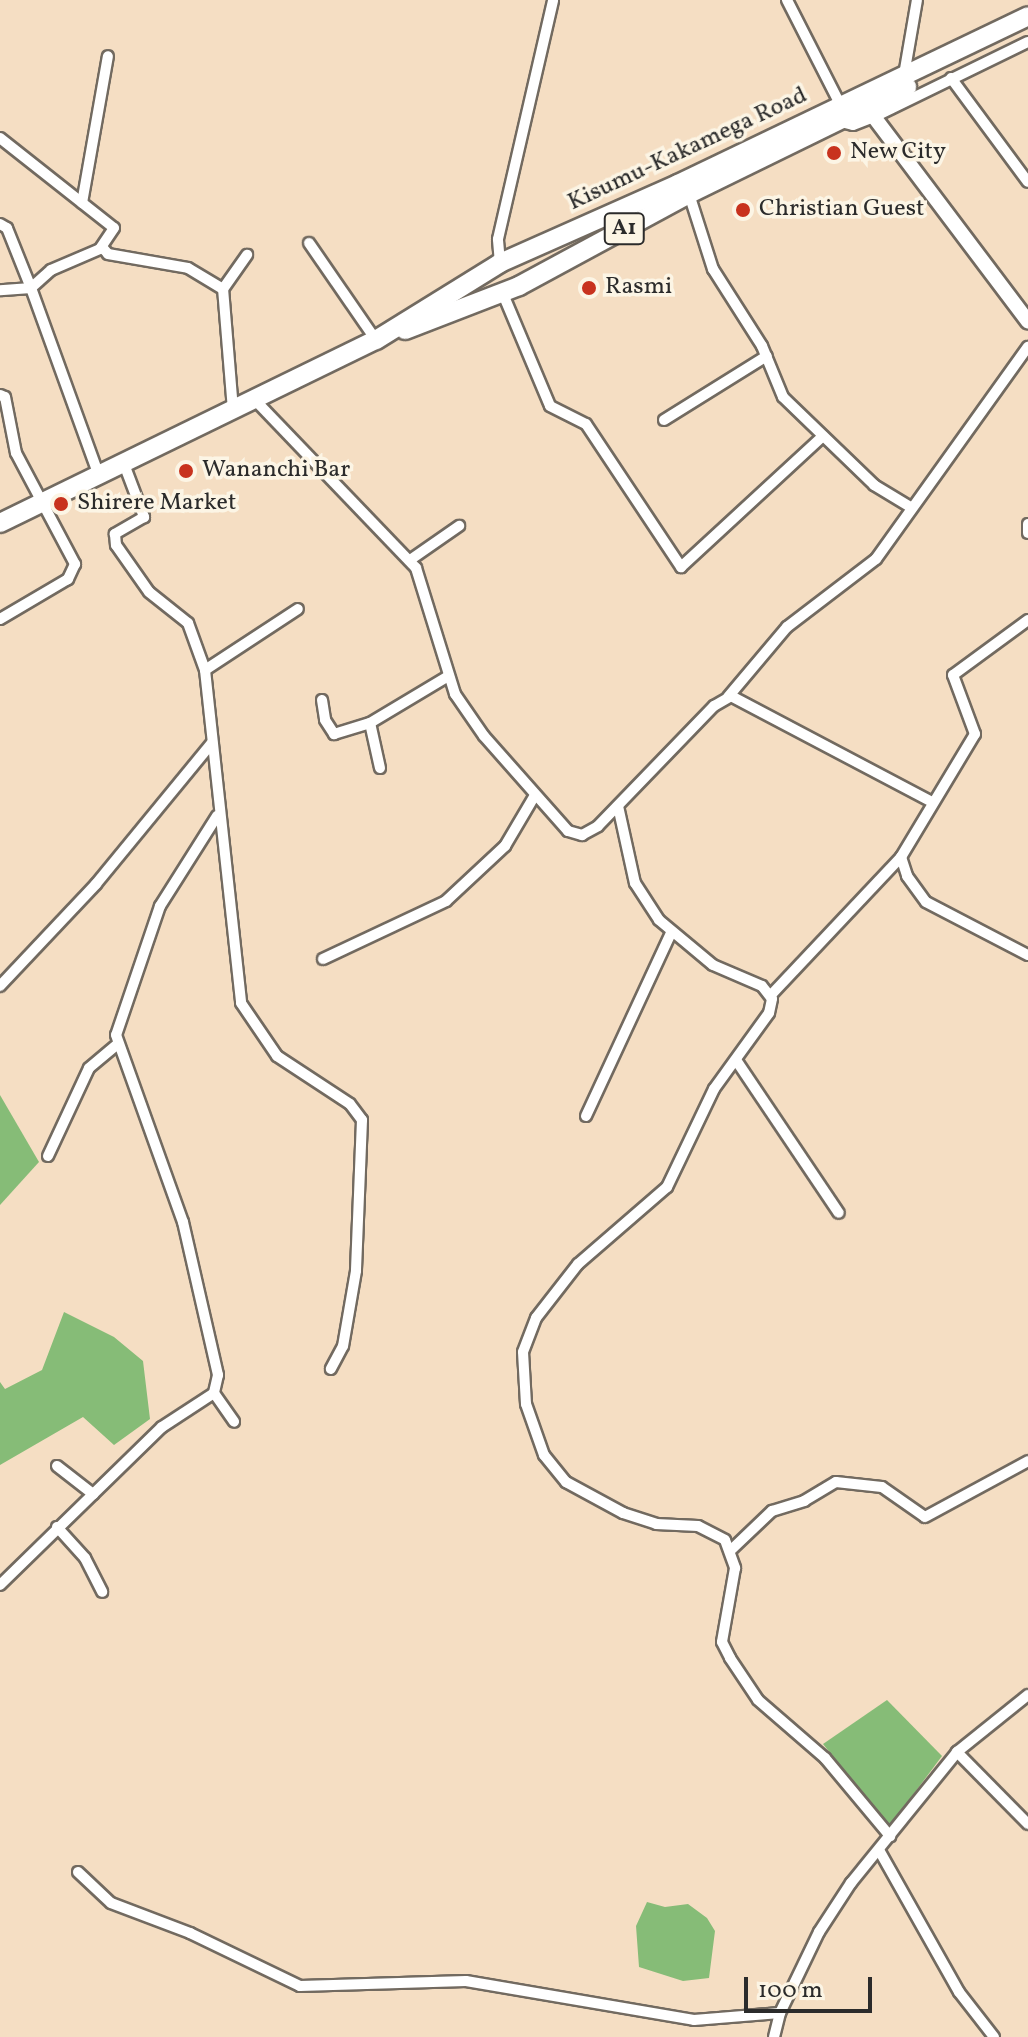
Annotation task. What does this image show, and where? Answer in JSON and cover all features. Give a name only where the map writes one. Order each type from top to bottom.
[{"type":"highway","name":"Kisumu-Kakamega Road","points":[[376,340],[500,263],[840,114],[904,75],[1026,18]]},
{"type":"highway","name":"Kisumu-Kakamega Road","points":[[1,521],[41,505],[376,340],[503,294],[1026,18]]},
{"type":"highway","points":[[525,251],[527,265],[537,277]]},
{"type":"main road","points":[[874,117],[1027,318]]},
{"type":"street","points":[[500,263],[498,239],[553,0]]},
{"type":"street","points":[[787,0],[840,114],[853,125],[1028,42]]},
{"type":"street","points":[[904,75],[917,0]]},
{"type":"street","points":[[82,203],[108,56]]},
{"type":"street","points":[[951,78],[1028,182]]},
{"type":"street","points":[[0,138],[114,228],[102,247],[51,270],[31,288],[0,290]]},
{"type":"street","points":[[689,194],[713,269],[767,356],[783,397],[874,485],[912,508]]},
{"type":"street","points":[[0,224],[7,228],[31,288],[99,476]]},
{"type":"street","points":[[309,243],[376,340]]},
{"type":"street","points":[[102,247],[108,254],[188,268],[223,289]]},
{"type":"street","points":[[233,410],[223,289],[247,255]]},
{"type":"street","points":[[503,294],[550,406],[562,417],[573,415],[586,424],[681,567],[823,436]]},
{"type":"street","points":[[254,399],[410,560],[424,584],[447,677],[475,725],[568,831],[582,835],[618,806],[728,697],[787,627],[876,559],[1028,347]]},
{"type":"street","points":[[664,420],[767,356]]},
{"type":"street","points":[[0,395],[5,397],[16,453],[41,505],[74,560],[74,572],[0,619]]},
{"type":"street","points":[[124,464],[145,514],[141,521],[115,534],[116,545],[142,584],[188,623],[205,670],[217,816],[241,1003],[277,1056],[350,1104],[362,1120],[356,1271],[343,1346],[331,1369]]},
{"type":"street","points":[[1028,524],[1028,533]]},
{"type":"street","points":[[410,560],[459,526]]},
{"type":"street","points":[[205,670],[298,609]]},
{"type":"street","points":[[890,1836],[825,1758],[758,1700],[730,1658],[722,1642],[734,1596],[731,1550],[717,1532],[656,1524],[623,1513],[557,1476],[531,1421],[522,1364],[528,1333],[557,1287],[667,1187],[714,1089],[769,1013],[771,995],[901,857],[975,734],[953,675],[1028,620]]},
{"type":"street","points":[[322,700],[325,720],[334,734],[370,723],[447,677]]},
{"type":"street","points":[[728,697],[749,703],[932,802]]},
{"type":"street","points":[[370,723],[380,768]]},
{"type":"street","points":[[0,986],[96,884],[212,743]]},
{"type":"street","points":[[323,959],[446,901],[481,874],[505,846],[535,795]]},
{"type":"street","points":[[618,806],[635,883],[671,933],[713,965],[762,986],[771,995]]},
{"type":"street","points":[[0,1585],[162,1427],[214,1393],[218,1375],[183,1222],[118,1044],[119,1015],[140,951],[184,863],[217,816]]},
{"type":"street","points":[[901,857],[907,876],[926,902],[1028,955]]},
{"type":"street","points":[[586,1116],[671,933]]},
{"type":"street","points":[[48,1156],[89,1068],[118,1044]]},
{"type":"street","points":[[736,1060],[839,1213]]},
{"type":"street","points":[[214,1393],[234,1422]]},
{"type":"street","points":[[731,1550],[772,1511],[804,1501],[836,1482],[882,1487],[925,1517],[1028,1461]]},
{"type":"street","points":[[57,1466],[93,1494]]},
{"type":"street","points":[[57,1527],[85,1558],[102,1592]]},
{"type":"street","points":[[774,2037],[780,2013],[819,1932],[879,1850],[957,1752],[1028,1695]]},
{"type":"street","points":[[957,1752],[1028,1824]]},
{"type":"street","points":[[879,1850],[959,1992],[994,2037]]},
{"type":"street","points":[[78,1872],[111,1903],[190,1933],[300,1986],[466,1981],[670,2017],[780,2013]]},
{"type":"green space","points":[[0,1095],[39,1162],[0,1205]]},
{"type":"green space","points":[[64,1312],[114,1337],[143,1361],[150,1419],[114,1445],[83,1417],[0,1465],[0,1382],[5,1389],[42,1370]]},
{"type":"green space","points":[[887,1700],[942,1756],[889,1827],[823,1744]]},
{"type":"green space","points":[[647,1902],[665,1907],[688,1904],[707,1918],[715,1931],[709,1978],[683,1981],[639,1967],[636,1926]]},
{"type":"place","name":"New City","points":[[834,153]]},
{"type":"place","name":"Christian Guest","points":[[743,210]]},
{"type":"place","name":"Rasmi","points":[[589,288]]},
{"type":"place","name":"Wananchi Bar","points":[[186,471]]},
{"type":"place","name":"Shirere Market","points":[[61,504]]}]
